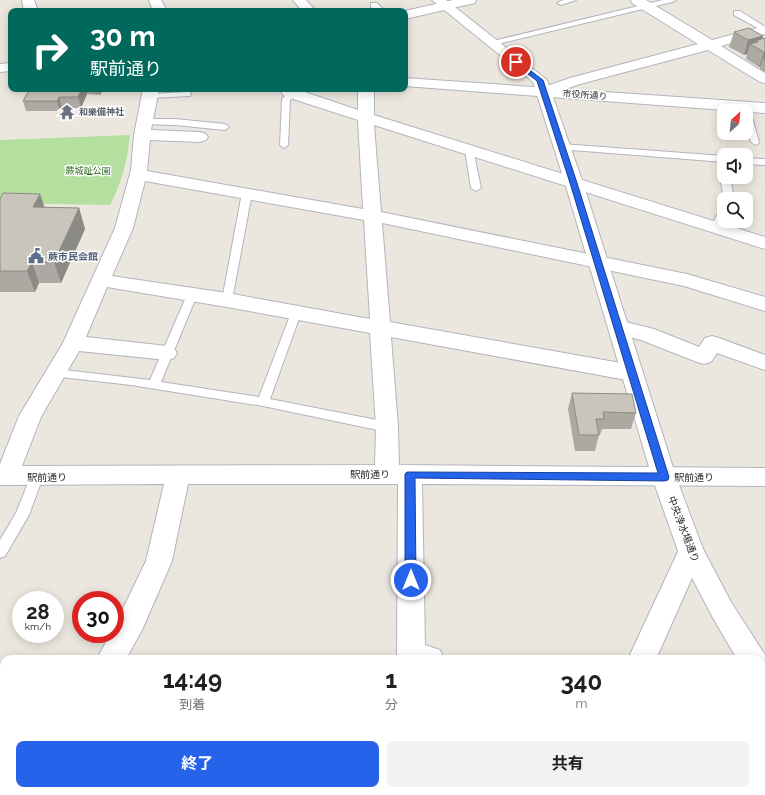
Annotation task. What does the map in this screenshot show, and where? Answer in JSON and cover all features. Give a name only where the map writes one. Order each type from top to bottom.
[{"type":"street","points":[[299,0],[306,8]]},
{"type":"street","points":[[408,14],[441,3],[470,0]]},
{"type":"street","points":[[642,2],[765,79]]},
{"type":"street","name":"中央浄水場通り","points":[[441,3],[540,80],[574,183],[664,477],[691,551],[722,610],[750,655]]},
{"type":"street","points":[[543,92],[575,81],[765,30]]},
{"type":"street","name":"市役所通り","points":[[408,82],[717,104]]},
{"type":"street","points":[[293,92],[366,118],[765,243]]},
{"type":"street","points":[[366,92],[366,118],[374,216],[387,427],[399,474],[417,655]]},
{"type":"street","points":[[3,476],[30,416],[75,339],[124,228],[138,176],[150,93]]},
{"type":"street","name":"市役所通り","points":[[753,107],[765,108]]},
{"type":"street","points":[[144,129],[200,137]]},
{"type":"street","points":[[138,176],[247,193],[374,216],[687,280],[765,304]]},
{"type":"street","points":[[100,280],[227,300],[632,372]]},
{"type":"street","points":[[618,327],[647,334],[704,357],[712,343],[765,363]]},
{"type":"street","points":[[75,339],[167,353]]},
{"type":"street","points":[[113,655],[132,621],[159,561],[178,474]]},
{"type":"street","name":"駅前通り","points":[[3,476],[399,474],[765,477]]},
{"type":"street","points":[[644,655],[691,551]]},
{"type":"lane","points":[[561,3],[572,0]]},
{"type":"lane","points":[[493,43],[642,2],[672,0]]},
{"type":"lane","points":[[374,5],[378,8]]},
{"type":"lane","points":[[737,13],[765,30]]},
{"type":"lane","points":[[284,145],[286,99],[290,92]]},
{"type":"lane","points":[[150,93],[187,94]]},
{"type":"lane","points":[[144,129],[175,122],[225,126]]},
{"type":"lane","points":[[753,135],[755,142]]},
{"type":"lane","points":[[562,147],[717,159]]},
{"type":"lane","points":[[469,150],[476,188]]},
{"type":"lane","points":[[753,161],[765,162]]},
{"type":"lane","points":[[227,300],[247,193]]},
{"type":"lane","points":[[715,227],[717,223]]},
{"type":"lane","points":[[154,385],[192,294]]},
{"type":"lane","points":[[263,402],[296,313]]},
{"type":"lane","points":[[56,373],[154,385],[263,402],[387,427]]},
{"type":"lane","points":[[0,552],[22,514],[37,477]]},
{"type":"green space","name":"蕨城趾公園","points":[[130,135],[123,172],[110,205],[0,203],[0,140]]},
{"type":"building","points":[[749,28],[763,36],[748,40],[734,32]]},
{"type":"building","points":[[765,38],[765,52],[750,44],[758,42],[755,41]]},
{"type":"building","points":[[28,92],[80,92],[78,97],[59,97],[57,101],[23,101]]},
{"type":"building","points":[[3,193],[40,194],[33,207],[79,208],[54,262],[32,262],[27,271],[0,271],[0,199]]},
{"type":"building","points":[[572,393],[632,394],[636,413],[603,412],[604,419],[596,419],[599,435],[579,435]]},
{"type":"place","name":"和樂備神社","points":[[67,112]]},
{"type":"place","name":"蕨市民会館","points":[[36,256]]},
{"type":"route","points":[[411,580],[410,474],[664,477],[574,183],[540,80],[516,62]]}]
